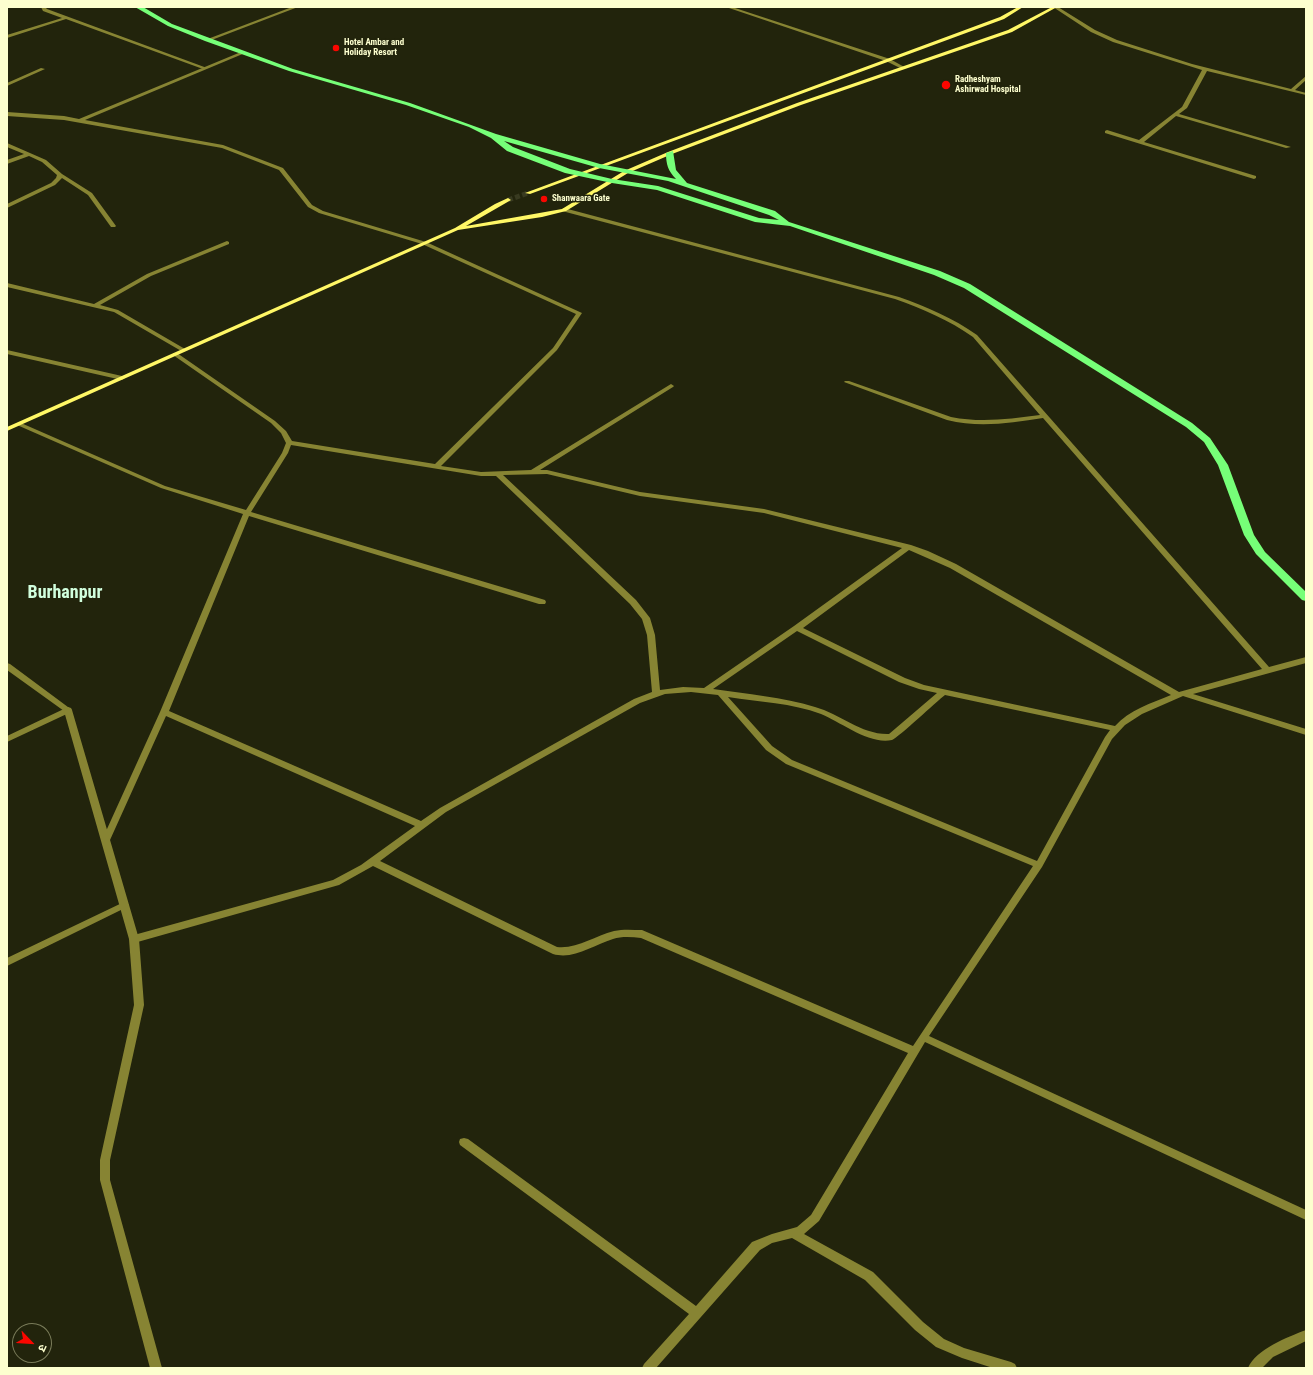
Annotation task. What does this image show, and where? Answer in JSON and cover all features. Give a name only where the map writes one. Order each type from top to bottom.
[{"type":"highway","points":[[138,7],[170,24],[207,40],[291,70],[408,104],[471,126],[494,136],[523,143],[599,166],[669,179],[688,185],[772,213],[791,224],[937,273],[967,286],[1189,425],[1207,440],[1223,465],[1249,535],[1261,554],[1306,598]]},
{"type":"highway","points":[[494,136],[510,149],[579,174],[658,188],[758,220],[791,224]]},
{"type":"highway","points":[[670,152],[670,165],[674,174],[688,185]]},
{"type":"main road","points":[[528,193],[1002,18],[1021,7]]},
{"type":"main road","points":[[457,229],[564,210],[626,172],[670,152],[799,104],[1010,31],[1055,7]]},
{"type":"main road","points":[[7,429],[457,229],[497,204],[508,200]]},
{"type":"street","points":[[43,7],[45,10],[66,18],[205,68]]},
{"type":"street","points":[[207,40],[296,7]]},
{"type":"street","points":[[728,7],[888,60],[904,68]]},
{"type":"street","points":[[1055,7],[1093,31],[1114,41],[1205,69],[1306,94]]},
{"type":"street","points":[[7,37],[66,18]]},
{"type":"street","points":[[79,121],[242,52]]},
{"type":"street","points":[[7,85],[43,69]]},
{"type":"street","points":[[1140,142],[1177,115],[1186,105],[1205,69]]},
{"type":"street","points":[[1291,91],[1306,77]]},
{"type":"street","points":[[7,78],[14,82]]},
{"type":"street","points":[[7,114],[79,121],[223,147],[281,169],[310,206],[321,212],[424,243],[579,314],[555,349],[436,467]]},
{"type":"street","points":[[1177,115],[1288,147]]},
{"type":"street","points":[[1106,132],[1254,177]]},
{"type":"street","points":[[7,144],[44,161],[60,175],[90,194],[113,226]]},
{"type":"street","points":[[7,162],[30,154]]},
{"type":"street","points":[[7,206],[53,184],[59,179],[60,175]]},
{"type":"street","points":[[564,210],[897,298],[926,308],[954,321],[975,336],[1267,670]]},
{"type":"street","points":[[95,306],[150,275],[227,243]]},
{"type":"street","points":[[7,285],[121,313],[184,350]]},
{"type":"street","points":[[7,352],[122,378]]},
{"type":"street","points":[[106,840],[164,712],[247,513],[285,453],[289,443],[284,432],[273,422],[175,354]]},
{"type":"street","points":[[847,382],[964,423],[993,424],[1045,416]]},
{"type":"street","points":[[534,471],[671,386]]},
{"type":"street","points":[[19,424],[151,483],[542,602]]},
{"type":"street","points":[[289,443],[481,474],[534,471],[547,472],[640,494],[764,511],[908,547],[953,566],[1182,695],[1306,732]]},
{"type":"street","points":[[498,474],[633,602],[646,618],[651,635],[656,693]]},
{"type":"street","points":[[705,691],[797,628],[908,547]]},
{"type":"street","points":[[797,628],[902,680],[943,692],[1117,729]]},
{"type":"street","points":[[648,1368],[756,1246],[765,1240],[794,1234],[806,1229],[815,1218],[923,1037],[1039,865],[1109,737],[1139,712],[1182,695],[1306,660]]},
{"type":"street","points":[[7,666],[68,710],[134,939],[139,1006],[105,1160],[105,1180],[156,1368]]},
{"type":"street","points":[[134,939],[336,883],[374,862],[421,825],[443,810],[623,709],[656,693],[675,690],[705,691],[814,708],[874,736],[883,738],[891,737],[943,692]]},
{"type":"street","points":[[720,693],[768,748],[789,762],[1039,865]]},
{"type":"street","points":[[7,739],[68,710]]},
{"type":"street","points":[[164,712],[421,825]]},
{"type":"street","points":[[374,862],[556,951],[568,952],[579,950],[611,936],[627,932],[642,934],[915,1050]]},
{"type":"street","points":[[7,962],[124,905]]},
{"type":"street","points":[[923,1037],[1306,1215]]},
{"type":"street","points":[[464,1142],[697,1313]]},
{"type":"street","points":[[794,1234],[869,1276],[919,1326],[940,1343],[962,1353],[1011,1368]]},
{"type":"street","points":[[1254,1368],[1269,1353],[1306,1335]]},
{"type":"tunnel","points":[[508,200],[528,193]]},
{"type":"place","name":"Hotel Ambar and Holiday Resort","points":[[336,48]]},
{"type":"place","name":"Radheshyam Ashirwad Hospital","points":[[946,85]]},
{"type":"place","name":"Shanwaara Gate","points":[[544,199]]},
{"type":"district","name":"Burhanpur","points":[[65,593]]}]
